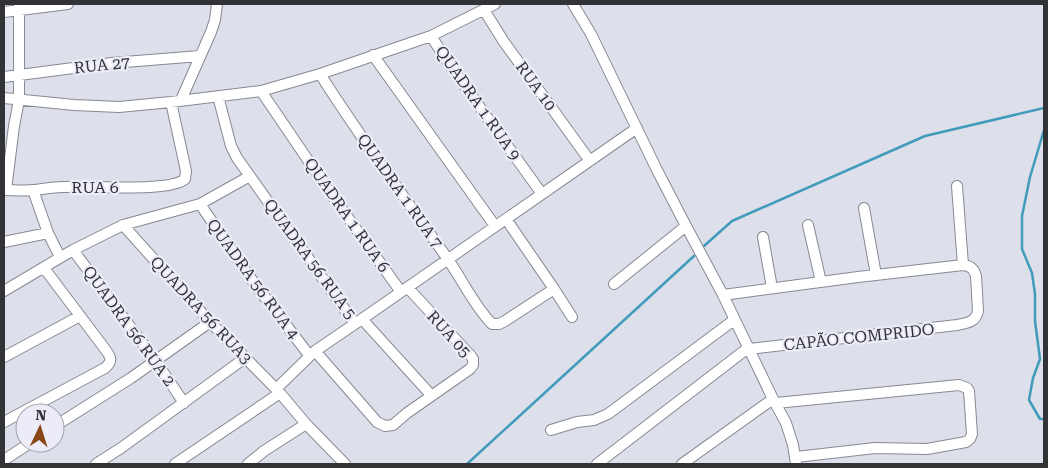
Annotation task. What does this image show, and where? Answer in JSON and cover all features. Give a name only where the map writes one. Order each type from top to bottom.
[{"type":"street","points":[[4,12],[19,7],[68,4]]},
{"type":"street","points":[[176,101],[200,56],[216,20],[217,4]]},
{"type":"street","points":[[484,10],[495,4]]},
{"type":"street","points":[[573,4],[591,34],[686,226],[723,295],[734,320],[749,349],[774,401],[790,433],[796,461],[876,448],[927,449],[966,442],[972,434],[969,391],[967,388],[959,385],[774,401],[682,464]]},
{"type":"street","points":[[5,190],[9,126],[19,100],[19,7]]},
{"type":"street","name":"QUADRA 1 RUA 9","points":[[484,10],[431,36],[542,194]]},
{"type":"street","name":"RUA 10","points":[[484,10],[504,42],[590,161]]},
{"type":"street","points":[[4,98],[74,105],[119,106],[261,91],[320,74],[431,36]]},
{"type":"street","points":[[373,55],[496,226],[637,128]]},
{"type":"street","name":"RUA 27","points":[[4,77],[112,63],[200,56]]},
{"type":"street","name":"QUADRA 1 RUA 7","points":[[320,74],[358,132],[448,260],[496,226]]},
{"type":"street","name":"QUADRA 1 RUA 6","points":[[261,91],[330,194],[404,290]]},
{"type":"street","name":"QUADRA 56 RUA 5","points":[[218,96],[236,158],[358,322],[404,290]]},
{"type":"street","name":"RUA 6","points":[[5,190],[33,190],[60,186],[162,186],[178,183],[185,179],[186,171],[176,101]]},
{"type":"street","name":"QUADRA 56 RUA 4","points":[[250,176],[200,204],[254,283],[312,353],[358,322]]},
{"type":"street","points":[[723,295],[964,265],[957,186]]},
{"type":"street","points":[[33,190],[48,233],[60,257]]},
{"type":"street","name":"QUADRA 56 RUA 2","points":[[4,291],[60,257],[124,225],[200,204]]},
{"type":"street","points":[[864,208],[876,275]]},
{"type":"street","points":[[506,219],[572,317]]},
{"type":"street","name":"QUADRA 56 RUA3","points":[[124,225],[210,322],[278,391],[341,463]]},
{"type":"street","points":[[808,225],[821,282]]},
{"type":"street","points":[[614,284],[686,226]]},
{"type":"street","points":[[4,242],[48,233]]},
{"type":"street","points":[[763,237],[772,288]]},
{"type":"street","name":"QUADRA 56 RUA 2","points":[[73,250],[155,360],[184,403]]},
{"type":"street","points":[[404,290],[448,260],[482,313],[494,325],[505,321],[554,289]]},
{"type":"street","name":"CAPÃO COMPRIDO","points":[[749,349],[942,328],[973,321],[978,314],[976,276],[972,268],[964,265]]},
{"type":"street","points":[[4,422],[109,365],[111,360],[110,355],[44,268]]},
{"type":"street","name":"RUA 05","points":[[404,290],[473,361],[470,369],[432,395]]},
{"type":"street","points":[[4,358],[80,316]]},
{"type":"street","points":[[551,430],[570,424],[594,420],[608,414],[734,320]]},
{"type":"street","points":[[65,420],[131,378],[210,322]]},
{"type":"street","points":[[176,464],[278,391],[312,353],[377,422],[385,426],[396,423],[432,395],[358,322]]},
{"type":"street","points":[[597,464],[749,349]]},
{"type":"street","name":"QUADRA 56 RUA 2","points":[[96,464],[245,358]]},
{"type":"street","points":[[248,464],[264,451],[306,424]]},
{"type":"street","points":[[4,460],[15,453]]},
{"type":"waterway","points":[[704,246],[732,221],[925,136],[1044,108]]},
{"type":"waterway","points":[[1044,130],[1030,177],[1022,216],[1022,249],[1032,273],[1040,359],[1033,378],[1029,400],[1040,419],[1044,419]]},
{"type":"waterway","points":[[467,464],[694,256]]}]
